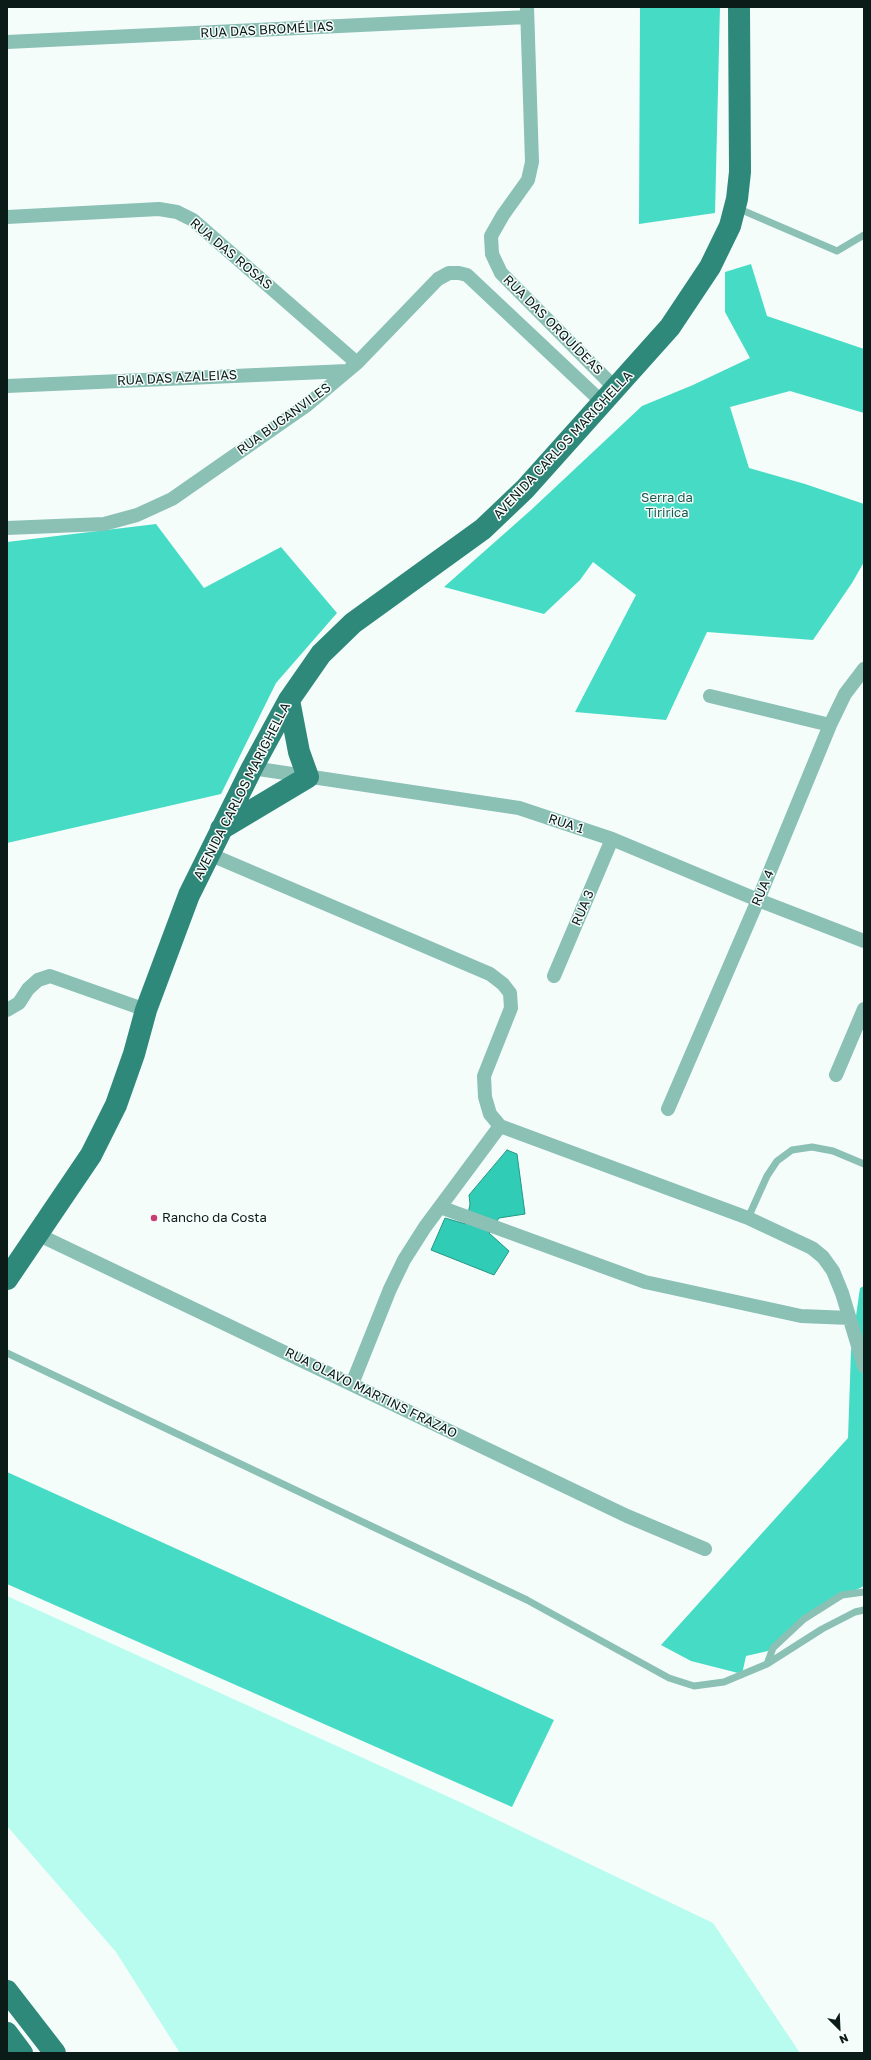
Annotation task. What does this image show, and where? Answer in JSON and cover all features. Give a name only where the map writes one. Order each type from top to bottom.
[{"type":"main road","name":"AVENIDA CARLOS MARIGHELLA","points":[[7,1279],[39,1235],[91,1155],[116,1104],[134,1054],[146,1010],[188,895],[252,768],[290,700],[321,654],[353,623],[483,529],[525,488],[670,328],[706,273],[730,226],[735,207],[740,172],[739,7]]},
{"type":"main road","points":[[221,829],[308,777],[299,752],[290,700]]},
{"type":"main road","points":[[7,1992],[55,2053]]},
{"type":"main road","points":[[7,2034],[22,2053]]},
{"type":"street","name":"RUA DAS BROMÉLIAS","points":[[7,42],[527,12]]},
{"type":"street","name":"RUA DAS ORQUÍDEAS","points":[[527,12],[532,162],[528,180],[503,214],[491,236],[492,254],[501,273],[609,396]]},
{"type":"street","name":"RUA DAS ROSAS","points":[[7,217],[159,209],[177,212],[193,220],[352,367]]},
{"type":"street","name":"RUA BUGANVILES","points":[[7,528],[104,524],[137,514],[172,499],[307,405],[352,367],[438,279],[449,273],[467,275],[609,396]]},
{"type":"street","name":"RUA DAS AZALEIAS","points":[[7,386],[352,367]]},
{"type":"street","name":"RUA 4","points":[[668,1109],[758,900],[830,725],[845,694],[864,669]]},
{"type":"street","points":[[710,696],[830,725]]},
{"type":"street","name":"RUA 1","points":[[252,768],[518,808],[612,839],[758,900],[864,941]]},
{"type":"street","name":"RUA 3","points":[[554,976],[612,839]]},
{"type":"street","points":[[209,854],[490,974],[503,984],[510,993],[511,1008],[484,1076],[485,1097],[490,1114],[500,1126],[748,1218],[812,1248],[823,1257],[833,1271],[842,1293],[864,1366]]},
{"type":"street","points":[[7,1010],[19,1003],[28,989],[38,980],[50,976],[146,1010]]},
{"type":"street","points":[[836,1076],[864,1009]]},
{"type":"street","points":[[352,1384],[390,1289],[401,1266],[440,1207],[500,1126]]},
{"type":"street","points":[[440,1207],[645,1282],[801,1316],[850,1318]]},
{"type":"street","name":"RUA OLAVO MARTINS FRAZAO","points":[[39,1235],[627,1516],[705,1549]]},
{"type":"lane","points":[[735,207],[837,251],[864,235]]},
{"type":"lane","points":[[748,1218],[766,1176],[777,1161],[792,1150],[812,1147],[833,1150],[864,1164]]},
{"type":"lane","points":[[7,1353],[527,1600],[669,1678],[694,1686],[724,1682],[768,1664],[822,1629],[855,1612],[864,1610]]},
{"type":"lane","points":[[768,1664],[773,1648],[804,1620],[842,1595],[864,1592]]},
{"type":"shaded area","points":[[507,1150],[517,1154],[525,1214],[499,1218],[489,1233],[509,1251],[494,1275],[431,1250],[445,1218],[466,1224],[470,1204],[469,1195]]},
{"type":"shaded area","points":[[7,1596],[462,1803],[713,1923],[800,2053],[180,2053],[116,1952],[7,1826]]},
{"type":"green space","points":[[640,7],[720,7],[715,213],[639,224]]},
{"type":"green space","name":"Serra da Tiririca","points":[[751,264],[767,316],[864,349],[864,413],[790,391],[730,407],[749,468],[805,484],[864,504],[864,562],[852,583],[813,640],[707,632],[666,720],[575,712],[636,595],[593,562],[580,580],[544,614],[444,587],[531,510],[642,406],[693,385],[750,358],[725,312],[725,272]]},
{"type":"green space","points":[[156,524],[204,588],[281,547],[337,613],[276,683],[221,794],[7,843],[7,542]]},
{"type":"green space","points":[[864,1286],[864,1586],[836,1600],[802,1623],[768,1651],[746,1656],[742,1674],[691,1661],[661,1645],[848,1438],[851,1351],[860,1288]]},
{"type":"green space","points":[[7,1472],[554,1720],[512,1807],[7,1584]]},
{"type":"place","name":"Rancho da Costa","points":[[154,1218]]}]
